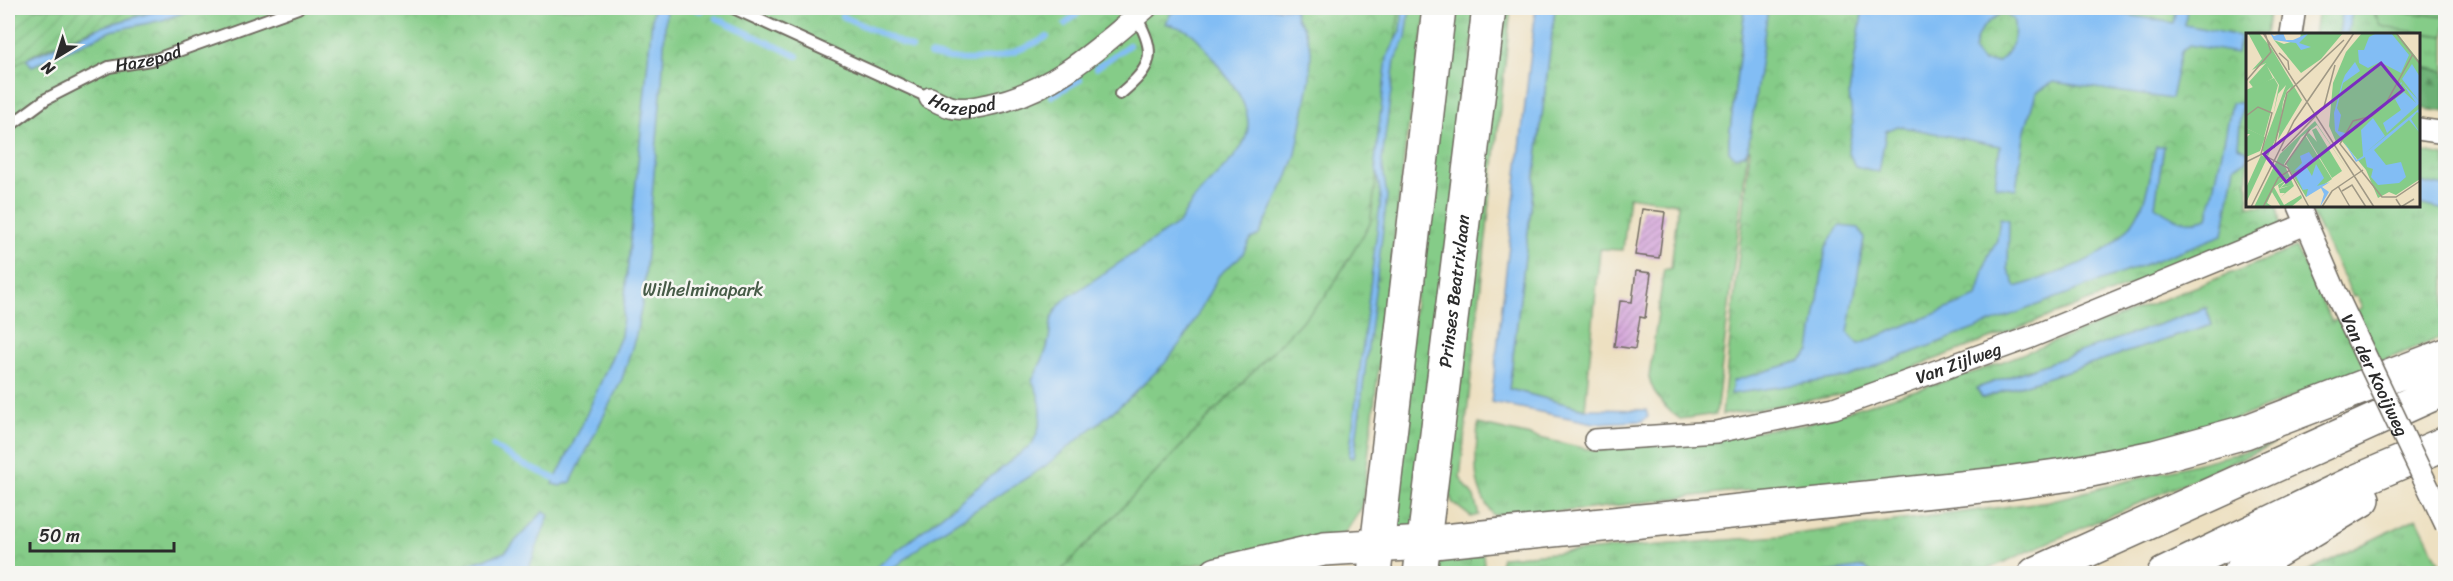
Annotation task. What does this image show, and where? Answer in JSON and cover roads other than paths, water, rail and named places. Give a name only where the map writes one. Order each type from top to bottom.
[{"type":"main road","points":[[1375,560],[1439,8]]},
{"type":"main road","name":"Prinses Beatrixlaan","points":[[1422,558],[1489,8]]},
{"type":"main road","points":[[1217,573],[1324,549],[1375,560],[1422,558],[2071,474],[2154,457],[2245,432],[2445,355]]},
{"type":"main road","points":[[2035,573],[2445,388]]},
{"type":"main road","points":[[2164,573],[2358,481],[2445,443]]},
{"type":"main road","points":[[2239,573],[2445,451]]},
{"type":"street","points":[[2291,33],[2295,8]]},
{"type":"street","name":"Hazepad","points":[[930,98],[953,108],[966,109],[1008,101],[1047,85],[1079,64],[1141,12]]},
{"type":"street","points":[[2420,129],[2445,133]]},
{"type":"street","name":"Van der Kooijweg","points":[[2303,215],[2340,302],[2445,525]]},
{"type":"street","name":"Van Zijlweg","points":[[1595,440],[1716,432],[1834,408],[2031,337],[2303,215]]},
{"type":"lane","name":"Hazepad","points":[[8,127],[46,99],[109,67],[156,59],[298,8]]},
{"type":"lane","name":"Hazepad","points":[[733,8],[930,98]]},
{"type":"lane","points":[[1120,94],[1141,76],[1151,56],[1141,12]]},
{"type":"water","points":[[166,8],[196,8],[163,20],[111,31],[32,66],[26,59],[101,27]]},
{"type":"water","points":[[653,8],[666,8],[662,83],[643,299],[636,335],[622,379],[571,482],[560,486],[553,484],[621,336]]},
{"type":"water","points":[[1183,8],[1294,8],[1296,18],[1303,26],[1311,49],[1310,78],[1296,154],[1288,176],[1259,235],[1251,239],[1242,255],[1219,275],[1186,336],[1165,363],[1128,399],[1044,467],[932,537],[888,573],[869,573],[1032,444],[1039,427],[1041,412],[1032,380],[1045,354],[1052,317],[1058,307],[1064,300],[1180,222],[1192,202],[1236,154],[1245,139],[1248,121],[1242,99],[1205,46],[1196,37],[1186,30],[1165,23],[1171,13]]},
{"type":"water","points":[[1403,8],[1410,8],[1406,38],[1395,60],[1382,161],[1387,197],[1354,458],[1349,457],[1381,198],[1375,162],[1387,57],[1401,31]]},
{"type":"water","points":[[1536,8],[1555,8],[1509,389],[1584,409],[1646,410],[1648,417],[1642,421],[1594,423],[1491,402]]},
{"type":"water","points":[[1745,8],[1768,8],[1748,149],[1745,154],[1735,157],[1729,151],[1729,139]]},
{"type":"water","points":[[1863,8],[2088,8],[2173,23],[2176,8],[2187,8],[2185,25],[2240,36],[2237,53],[2189,45],[2181,52],[2171,99],[2053,82],[2036,93],[2025,130],[2016,189],[1995,186],[2000,146],[1898,126],[1886,131],[1879,172],[1855,166],[1848,151],[1853,125],[1849,93]],"holes":[[[2002,13],[2013,19],[2015,32],[2007,52],[1999,62],[1983,62],[1974,51],[1982,28]]]},
{"type":"water","points":[[2343,8],[2353,8],[2347,33],[2339,33]]},
{"type":"water","points":[[2232,103],[2242,103],[2238,146],[2246,150],[2246,161],[2235,166],[2223,235],[1847,377],[1731,394],[1733,381],[1800,361],[1810,351],[1826,247],[1839,226],[1859,228],[1864,238],[1848,333],[1859,344],[1977,297],[1988,256],[1997,240],[2000,218],[2009,220],[2008,269],[2016,287],[2073,267],[2108,248],[2123,235],[2135,219],[2144,200],[2156,146],[2164,146],[2155,206],[2180,220],[2193,221],[2208,218]]},
{"type":"water","points":[[2420,182],[2445,187],[2445,210],[2420,204]]},
{"type":"water","points":[[2206,308],[2212,325],[1982,398],[1977,388]]},
{"type":"water","points":[[544,511],[549,515],[527,573],[435,573],[452,570],[505,552]]},
{"type":"water","points":[[1863,567],[1872,573],[1823,573]]},
{"type":"waterway","points":[[693,8],[701,11]]},
{"type":"waterway","points":[[1065,24],[1084,8]]},
{"type":"waterway","points":[[842,16],[912,48]]},
{"type":"waterway","points":[[716,18],[797,56]]},
{"type":"waterway","points":[[930,55],[961,60],[990,58],[1019,50],[1047,37]]},
{"type":"waterway","points":[[1096,68],[1129,45]]},
{"type":"waterway","points":[[1052,96],[1080,80]]},
{"type":"waterway","points":[[493,446],[522,464],[556,479]]},
{"type":"park label","name":"Wilhelminapark","points":[[703,290]]}]
